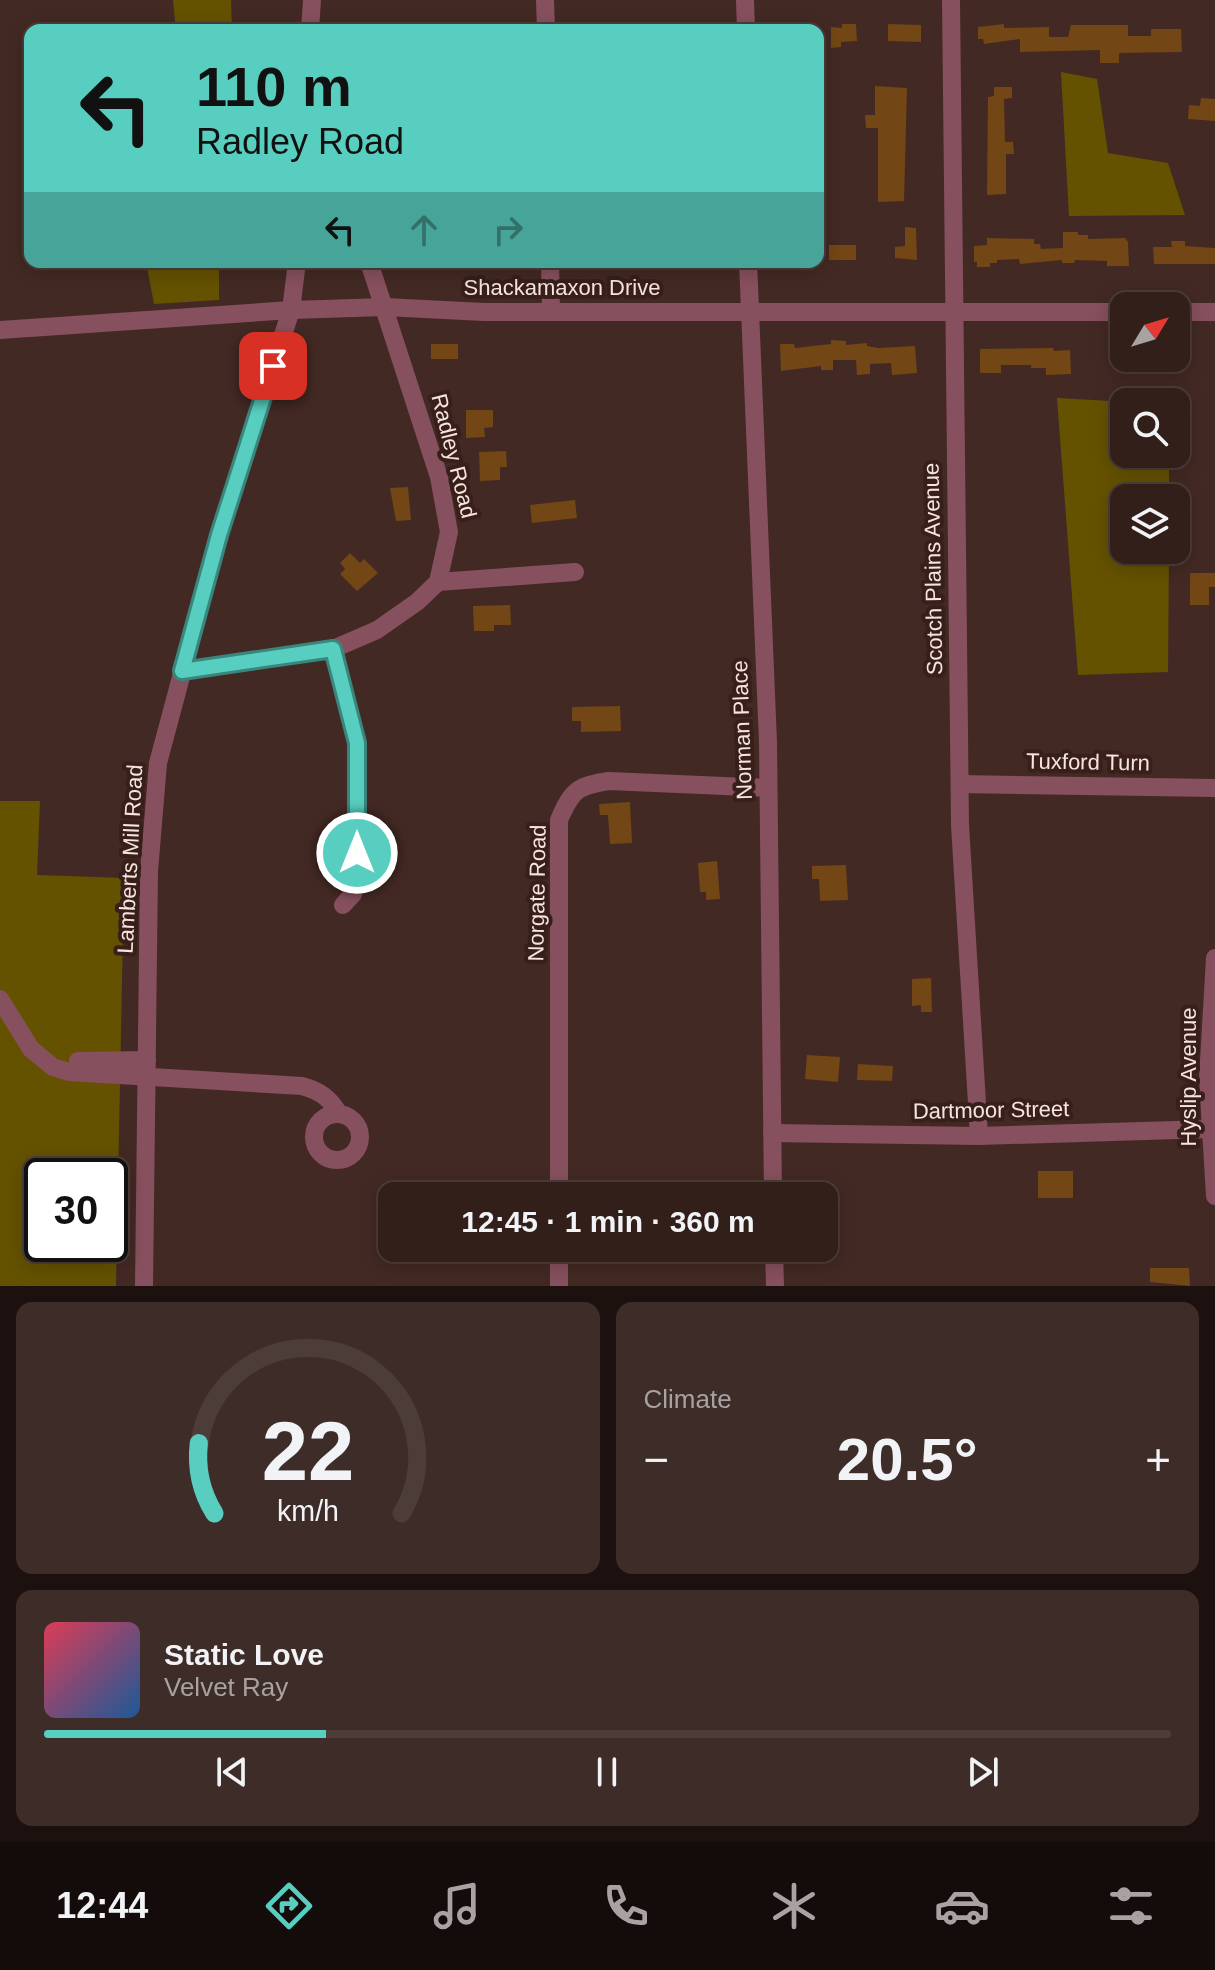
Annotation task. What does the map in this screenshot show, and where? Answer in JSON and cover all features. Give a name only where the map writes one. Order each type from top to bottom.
[{"type":"street","points":[[310,24],[312,0]]},
{"type":"street","points":[[545,0],[546,24]]},
{"type":"street","points":[[745,0],[746,24]]},
{"type":"street","name":"Scotch Plains Avenue","points":[[951,0],[960,784],[979,1136]]},
{"type":"street","name":"Lamberts Mill Road","points":[[144,1286],[149,871],[158,763],[219,535],[291,310],[296,268]]},
{"type":"street","name":"Radley Road","points":[[371,268],[439,477],[449,532],[438,582]]},
{"type":"street","points":[[550,268],[551,312]]},
{"type":"street","name":"Norman Place","points":[[748,268],[768,788],[773,1182]]},
{"type":"street","name":"Shackamaxon Drive","points":[[0,330],[291,310],[385,307],[551,312],[1110,312]]},
{"type":"street","points":[[1190,312],[1215,312]]},
{"type":"street","points":[[182,671],[333,649],[377,630],[417,602],[438,582],[575,572]]},
{"type":"street","points":[[333,649],[357,743],[357,881],[353,894],[343,905]]},
{"type":"street","name":"Norgate Road","points":[[559,1182],[559,820],[569,796],[585,785],[609,781],[768,788]]},
{"type":"street","name":"Tuxford Turn","points":[[960,784],[1215,788]]},
{"type":"street","name":"Hyslip Avenue","points":[[1215,958],[1208,1078],[1215,1196]]},
{"type":"street","points":[[0,993],[16,1008],[36,1038],[55,1054],[88,1062],[302,1086],[323,1095],[339,1114]]},
{"type":"street","points":[[0,999],[31,1049],[53,1067],[80,1074],[147,1067]]},
{"type":"street","name":"Dartmoor Street","points":[[772,1133],[979,1136],[1210,1129]]},
{"type":"street","points":[[559,1262],[559,1286]]},
{"type":"street","points":[[774,1262],[775,1286]]},
{"type":"shaded area","points":[[173,0],[231,0],[232,24],[175,24]]},
{"type":"shaded area","points":[[1061,72],[1097,79],[1108,153],[1168,163],[1185,215],[1069,216]]},
{"type":"shaded area","points":[[147,268],[219,268],[219,300],[154,304]]},
{"type":"shaded area","points":[[1057,398],[1110,401],[1110,468],[1169,468],[1169,484],[1110,484],[1110,564],[1169,564],[1168,672],[1078,675]]},
{"type":"shaded area","points":[[0,801],[40,801],[37,875],[124,878],[119,1158],[24,1158],[24,1262],[116,1262],[116,1286],[0,1286]]},
{"type":"building","points":[[842,24],[856,24],[857,41],[841,42],[841,47],[831,48],[831,27],[842,28]]},
{"type":"building","points":[[888,24],[921,25],[921,42],[888,41]]},
{"type":"building","points":[[1004,24],[1004,28],[1049,27],[1049,37],[1068,37],[1071,25],[1128,25],[1128,36],[1151,36],[1151,29],[1181,29],[1182,52],[1119,53],[1119,63],[1100,63],[1100,50],[1020,52],[1020,39],[984,44],[983,39],[978,39],[978,27]]},
{"type":"building","points":[[875,86],[907,88],[904,201],[878,202],[878,128],[866,128],[865,115],[875,115]]},
{"type":"building","points":[[994,87],[1012,87],[1012,98],[1004,99],[1005,142],[1013,142],[1014,154],[1006,154],[1006,194],[987,195],[988,97],[994,96]]},
{"type":"building","points":[[1201,98],[1215,99],[1215,121],[1188,119],[1189,105],[1200,106]]},
{"type":"building","points":[[905,227],[916,228],[917,260],[895,258],[895,247],[905,246]]},
{"type":"building","points":[[1063,232],[1078,232],[1078,235],[1088,235],[1088,239],[1125,238],[1128,242],[1129,266],[1107,266],[1107,261],[1075,260],[1074,263],[1062,263],[1062,260],[1020,264],[1019,259],[997,260],[997,263],[990,263],[990,267],[977,267],[977,262],[974,262],[974,246],[987,245],[987,238],[1034,239],[1034,244],[1040,244],[1041,249],[1063,248]]},
{"type":"building","points":[[1171,241],[1185,241],[1185,246],[1215,248],[1215,264],[1154,264],[1153,247],[1172,247]]},
{"type":"building","points":[[829,245],[856,245],[856,260],[829,260]]},
{"type":"building","points":[[831,340],[846,341],[846,345],[867,343],[867,346],[878,348],[915,346],[917,373],[892,375],[891,363],[870,364],[870,374],[857,375],[856,360],[833,360],[833,370],[821,370],[821,366],[781,371],[780,344],[794,344],[795,348],[831,344]]},
{"type":"building","points":[[431,344],[458,344],[458,359],[431,359]]},
{"type":"building","points":[[1053,348],[1054,351],[1070,350],[1071,374],[1046,375],[1046,368],[1031,368],[1031,365],[1001,365],[1001,373],[980,373],[980,349]]},
{"type":"building","points":[[466,410],[493,410],[493,427],[484,428],[485,437],[466,438]]},
{"type":"building","points":[[506,451],[507,467],[500,467],[500,480],[480,481],[479,452]]},
{"type":"building","points":[[408,487],[411,520],[396,521],[390,488]]},
{"type":"building","points":[[575,500],[577,518],[532,523],[530,505]]},
{"type":"building","points":[[350,553],[360,563],[364,559],[378,573],[357,591],[340,574],[345,569],[340,563]]},
{"type":"building","points":[[1190,573],[1215,573],[1215,587],[1209,587],[1209,605],[1190,605]]},
{"type":"building","points":[[510,605],[511,625],[494,625],[494,631],[474,631],[473,606]]},
{"type":"building","points":[[620,706],[621,731],[581,732],[581,721],[572,721],[572,707]]},
{"type":"building","points":[[630,802],[632,843],[610,844],[608,815],[600,815],[599,804]]},
{"type":"building","points":[[717,861],[720,899],[706,900],[706,892],[700,892],[698,863]]},
{"type":"building","points":[[846,865],[848,900],[820,901],[819,879],[812,879],[812,866]]},
{"type":"building","points":[[931,978],[932,1012],[921,1012],[921,1005],[912,1006],[912,979]]},
{"type":"building","points":[[807,1055],[840,1057],[838,1082],[805,1079]]},
{"type":"building","points":[[858,1064],[893,1066],[892,1081],[857,1080]]},
{"type":"building","points":[[1038,1171],[1073,1171],[1073,1198],[1038,1198]]},
{"type":"building","points":[[1150,1268],[1189,1268],[1190,1286],[1150,1282]]},
{"type":"route","points":[[273,366],[219,535],[182,671],[333,649],[357,743],[357,853]]}]
